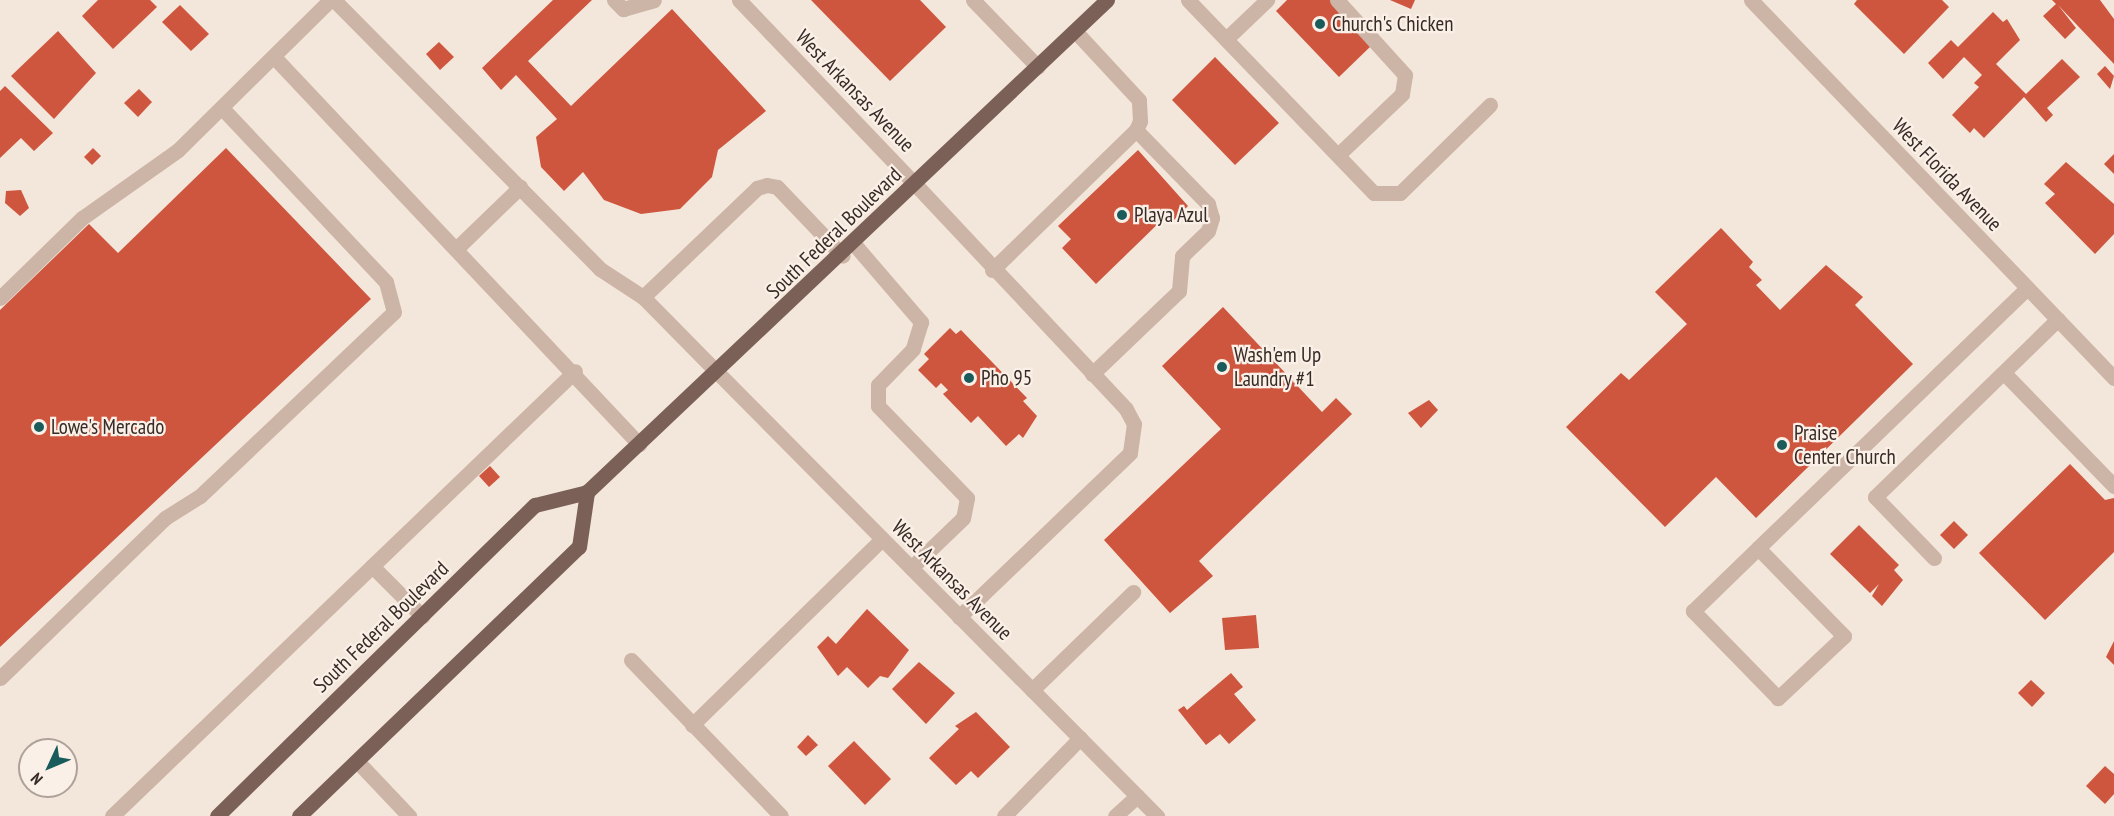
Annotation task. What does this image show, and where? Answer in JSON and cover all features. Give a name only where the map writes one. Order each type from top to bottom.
[{"type":"main road","name":"South Federal Boulevard","points":[[217,816],[535,505],[587,492],[843,256],[1105,1]]},
{"type":"main road","points":[[299,816],[579,548],[587,492]]},
{"type":"street","points":[[0,298],[82,218],[178,150],[275,58],[330,0]]},
{"type":"street","name":"West Arkansas Avenue","points":[[334,0],[600,269],[643,297],[1157,816]]},
{"type":"street","points":[[614,0],[623,9],[654,0]]},
{"type":"street","name":"West Arkansas Avenue","points":[[739,0],[915,184],[992,270],[1092,374],[1134,424],[1130,453],[959,617]]},
{"type":"street","points":[[973,0],[1038,67]]},
{"type":"street","points":[[1188,0],[1374,193],[1400,193],[1490,105]]},
{"type":"street","points":[[1226,39],[1268,0]]},
{"type":"street","points":[[1337,0],[1405,75],[1402,94],[1338,155]]},
{"type":"street","name":"West Florida Avenue","points":[[1751,0],[2114,378]]},
{"type":"street","points":[[992,270],[1136,130],[1139,100],[1075,31]]},
{"type":"street","points":[[275,58],[575,370],[639,444]]},
{"type":"street","points":[[0,678],[165,518],[200,496],[394,312],[386,282],[222,108]]},
{"type":"street","points":[[1092,374],[1179,291],[1182,256],[1208,231],[1212,218],[1208,204],[1136,130]]},
{"type":"street","points":[[643,297],[757,188],[767,185],[777,187],[843,256]]},
{"type":"street","points":[[457,248],[520,187]]},
{"type":"street","points":[[854,244],[921,322],[913,349],[878,385],[878,406],[967,498],[963,518],[911,568]]},
{"type":"street","points":[[1758,548],[1844,636],[1778,698],[1693,611],[1758,548],[2027,288]]},
{"type":"street","points":[[1934,558],[1875,497],[2058,319]]},
{"type":"street","points":[[112,816],[575,370]]},
{"type":"street","points":[[2004,373],[2114,486]]},
{"type":"street","points":[[692,725],[882,539]]},
{"type":"street","points":[[372,566],[422,616]]},
{"type":"street","points":[[1032,690],[1133,592]]},
{"type":"street","points":[[631,660],[781,816]]},
{"type":"street","points":[[1004,816],[1080,738]]},
{"type":"street","points":[[357,761],[409,816]]},
{"type":"street","points":[[1115,816],[1137,796]]},
{"type":"building","points":[[98,0],[150,0],[157,7],[113,49],[82,16]]},
{"type":"building","points":[[553,0],[592,0],[528,61],[571,106],[672,9],[766,111],[718,150],[712,177],[680,209],[641,214],[604,200],[583,172],[564,191],[541,167],[536,137],[557,119],[516,75],[501,90],[482,68]]},
{"type":"building","points":[[811,0],[920,0],[946,27],[890,81]]},
{"type":"building","points":[[1287,0],[1331,0],[1373,44],[1339,77],[1276,11]]},
{"type":"building","points":[[1390,0],[1415,0],[1411,9]]},
{"type":"building","points":[[1857,0],[1942,0],[1949,7],[1904,54],[1854,4]]},
{"type":"building","points":[[2052,0],[2100,0],[2114,19],[2114,64],[2058,5],[2076,28],[2065,39],[2043,16],[2056,4]]},
{"type":"building","points":[[180,5],[209,34],[191,51],[162,22]]},
{"type":"building","points":[[1993,12],[2003,22],[2007,19],[2020,40],[1996,64],[2026,94],[2062,59],[2080,77],[2047,108],[2053,115],[2046,122],[2024,97],[1984,138],[1974,128],[1970,133],[1952,115],[1979,87],[1974,83],[1982,75],[1964,57],[1943,79],[1928,63],[1951,40],[1958,47]]},
{"type":"building","points":[[58,31],[96,73],[54,119],[11,76]]},
{"type":"building","points":[[439,42],[454,57],[440,70],[426,54]]},
{"type":"building","points":[[1215,57],[1279,123],[1235,165],[1172,100]]},
{"type":"building","points":[[2105,66],[2114,76],[2110,89],[2097,74]]},
{"type":"building","points":[[5,86],[53,133],[34,151],[21,138],[0,158],[0,91]]},
{"type":"building","points":[[139,89],[152,102],[138,117],[124,103]]},
{"type":"building","points":[[93,148],[101,156],[92,165],[84,157]]},
{"type":"building","points":[[226,148],[371,299],[0,647],[0,310],[89,224],[118,253]]},
{"type":"building","points":[[1138,150],[1188,206],[1172,222],[1166,216],[1096,284],[1062,248],[1071,239],[1058,226]]},
{"type":"building","points":[[2114,154],[2114,174],[2104,164]]},
{"type":"building","points":[[2066,162],[2114,204],[2114,234],[2095,254],[2045,203],[2055,194],[2044,184]]},
{"type":"building","points":[[21,190],[29,208],[20,216],[5,203],[6,191]]},
{"type":"building","points":[[1721,228],[1753,262],[1749,267],[1762,280],[1756,285],[1780,310],[1826,265],[1863,297],[1855,305],[1913,364],[1756,518],[1716,477],[1665,527],[1566,427],[1621,373],[1629,380],[1687,324],[1655,292]]},
{"type":"building","points":[[1223,307],[1322,412],[1336,398],[1352,414],[1199,561],[1213,576],[1170,613],[1104,540],[1221,429],[1162,366]]},
{"type":"building","points":[[950,328],[956,334],[961,330],[1027,398],[1023,401],[1037,416],[1023,438],[1019,434],[1006,446],[978,416],[971,423],[943,394],[948,390],[941,383],[936,388],[918,370],[929,359],[924,354]]},
{"type":"building","points":[[1429,400],[1438,410],[1421,428],[1408,413]]},
{"type":"building","points":[[2070,464],[2105,500],[2114,498],[2114,552],[2045,620],[1979,553]]},
{"type":"building","points":[[490,466],[500,477],[489,487],[479,476]]},
{"type":"building","points":[[1954,521],[1968,535],[1954,549],[1940,535]]},
{"type":"building","points":[[1859,525],[1899,565],[1894,570],[1903,580],[1882,606],[1872,596],[1879,584],[1870,593],[1830,554]]},
{"type":"building","points":[[867,609],[909,650],[888,678],[880,676],[868,688],[847,667],[838,676],[817,647],[828,636],[836,644]]},
{"type":"building","points":[[1256,615],[1259,648],[1225,650],[1222,618]]},
{"type":"building","points":[[2114,641],[2114,665],[2106,657]]},
{"type":"building","points":[[919,662],[955,693],[926,724],[892,689]]},
{"type":"building","points":[[1231,673],[1243,687],[1234,694],[1256,720],[1229,744],[1220,734],[1206,745],[1178,710],[1184,706],[1187,710]]},
{"type":"building","points":[[2031,680],[2045,693],[2032,707],[2018,693]]},
{"type":"building","points":[[976,712],[1010,747],[978,778],[971,771],[956,785],[929,758],[959,729],[955,726]]},
{"type":"building","points":[[808,735],[818,745],[806,756],[797,747]]},
{"type":"building","points":[[854,741],[891,779],[865,805],[828,766]]},
{"type":"building","points":[[2105,766],[2114,774],[2114,794],[2105,804],[2086,786]]},
{"type":"place","name":"Church's Chicken","points":[[1320,24]]},
{"type":"place","name":"Playa Azul","points":[[1122,215]]},
{"type":"place","name":"Wash'em Up Laundry #1","points":[[1222,367]]},
{"type":"place","name":"Pho 95","points":[[969,378]]},
{"type":"place","name":"Lowe's Mercado","points":[[39,427]]},
{"type":"place","name":"Praise Center Church","points":[[1782,445]]}]
